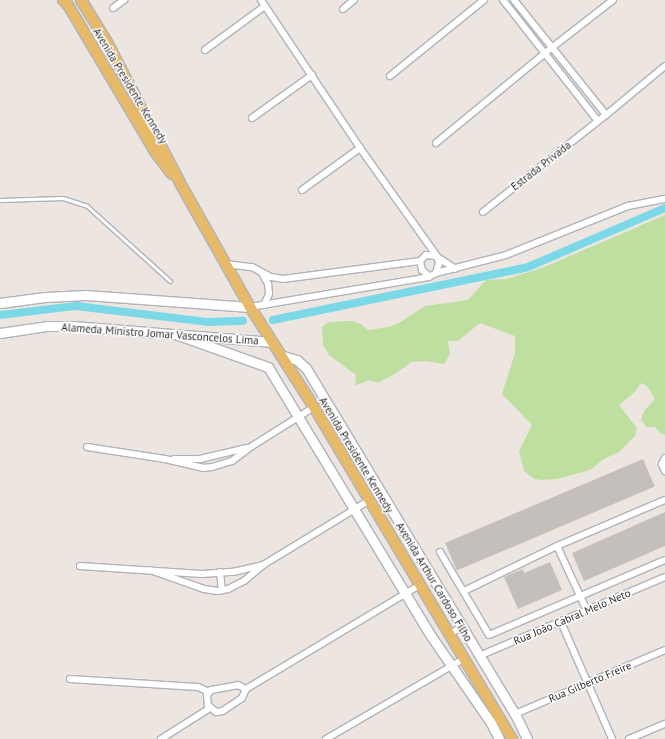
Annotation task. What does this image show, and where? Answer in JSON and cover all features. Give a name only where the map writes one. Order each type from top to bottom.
[{"type":"main road","name":"Avenida Presidente Kennedy","points":[[63,0],[68,5],[156,153],[180,183]]},
{"type":"main road","name":"Avenida Presidente Kennedy","points":[[81,0],[107,42],[180,183],[250,307],[314,407],[479,681],[512,739]]},
{"type":"main road","points":[[0,304],[44,297],[86,295],[250,307]]},
{"type":"main road","name":"Alameda Ministro Jomar Vasconcelos Lima","points":[[0,333],[47,326],[73,326],[272,342]]},
{"type":"main road","points":[[178,335],[268,367],[406,593],[452,666],[491,723],[499,739]]},
{"type":"main road","name":"Avenida Arthur Cardoso Filho","points":[[280,355],[297,360],[306,368],[461,627],[515,714],[527,739]]},
{"type":"street","points":[[113,8],[124,0]]},
{"type":"street","points":[[261,0],[360,148],[436,256],[439,263],[436,273]]},
{"type":"street","points":[[343,9],[354,0]]},
{"type":"street","points":[[390,76],[484,0]]},
{"type":"street","points":[[503,0],[598,120]]},
{"type":"street","points":[[514,0],[606,115]]},
{"type":"street","points":[[436,143],[545,53],[613,0]]},
{"type":"street","points":[[205,50],[265,6]]},
{"type":"street","name":"Estrada Privada","points":[[483,212],[606,115],[665,66]]},
{"type":"street","points":[[252,118],[312,75]]},
{"type":"street","points":[[302,190],[360,148]]},
{"type":"street","points":[[250,307],[429,276],[506,255],[628,206],[665,199]]},
{"type":"street","points":[[226,264],[252,267],[271,277],[283,279],[420,261],[426,255],[426,241]]},
{"type":"street","points":[[426,255],[436,256],[455,269]]},
{"type":"street","points":[[420,261],[422,270],[429,276]]},
{"type":"street","points":[[262,272],[268,284],[269,294],[264,305]]},
{"type":"street","points":[[87,447],[165,459],[203,468],[232,461],[249,448],[314,407]]},
{"type":"street","points":[[165,459],[200,459],[249,448]]},
{"type":"street","points":[[665,458],[662,464],[665,471]]},
{"type":"street","points":[[150,570],[204,589],[222,590],[244,581],[263,565],[370,500]]},
{"type":"street","points":[[464,591],[557,546],[665,500]]},
{"type":"street","points":[[557,546],[587,611]]},
{"type":"street","points":[[440,552],[489,635],[580,598],[665,560]]},
{"type":"street","points":[[80,566],[202,574],[263,565]]},
{"type":"street","points":[[220,572],[222,590]]},
{"type":"street","name":"Rua João Cabral Melo Neto","points":[[479,656],[665,578]]},
{"type":"street","points":[[246,690],[238,685],[214,688],[209,692],[207,702],[210,708],[216,712],[223,711],[242,698],[246,690],[420,585]]},
{"type":"street","points":[[561,622],[612,739]]},
{"type":"street","points":[[450,634],[461,627]]},
{"type":"street","name":"Rua Gilberto Freire","points":[[515,714],[665,650]]},
{"type":"street","points":[[326,739],[465,658]]},
{"type":"street","points":[[479,681],[490,674]]},
{"type":"street","points":[[70,680],[198,687],[209,692]]},
{"type":"street","points":[[161,739],[210,708]]},
{"type":"street","points":[[629,739],[665,724]]},
{"type":"lane","points":[[0,200],[63,198],[87,206],[170,281]]},
{"type":"green space","points":[[665,215],[665,435],[660,433],[655,427],[646,427],[641,419],[644,411],[655,399],[647,386],[641,383],[635,392],[619,405],[637,428],[635,436],[619,452],[604,459],[590,470],[557,479],[542,480],[534,479],[524,471],[519,451],[532,425],[502,394],[515,353],[515,336],[480,323],[458,341],[448,341],[450,354],[444,364],[426,361],[411,362],[398,372],[378,383],[369,380],[355,386],[356,375],[329,355],[323,345],[322,327],[329,322],[352,321],[361,324],[368,330],[389,327],[399,323],[425,306],[468,300],[486,280],[506,279],[542,268]]},
{"type":"building","points":[[643,459],[655,487],[457,571],[445,543]]},
{"type":"building","points":[[665,512],[665,546],[584,581],[572,553]]},
{"type":"building","points":[[550,562],[562,590],[518,609],[504,577],[523,569],[524,573]]},
{"type":"waterway","points":[[273,320],[528,267],[665,208]]},
{"type":"waterway","points":[[0,315],[76,306],[209,322],[243,321]]}]
